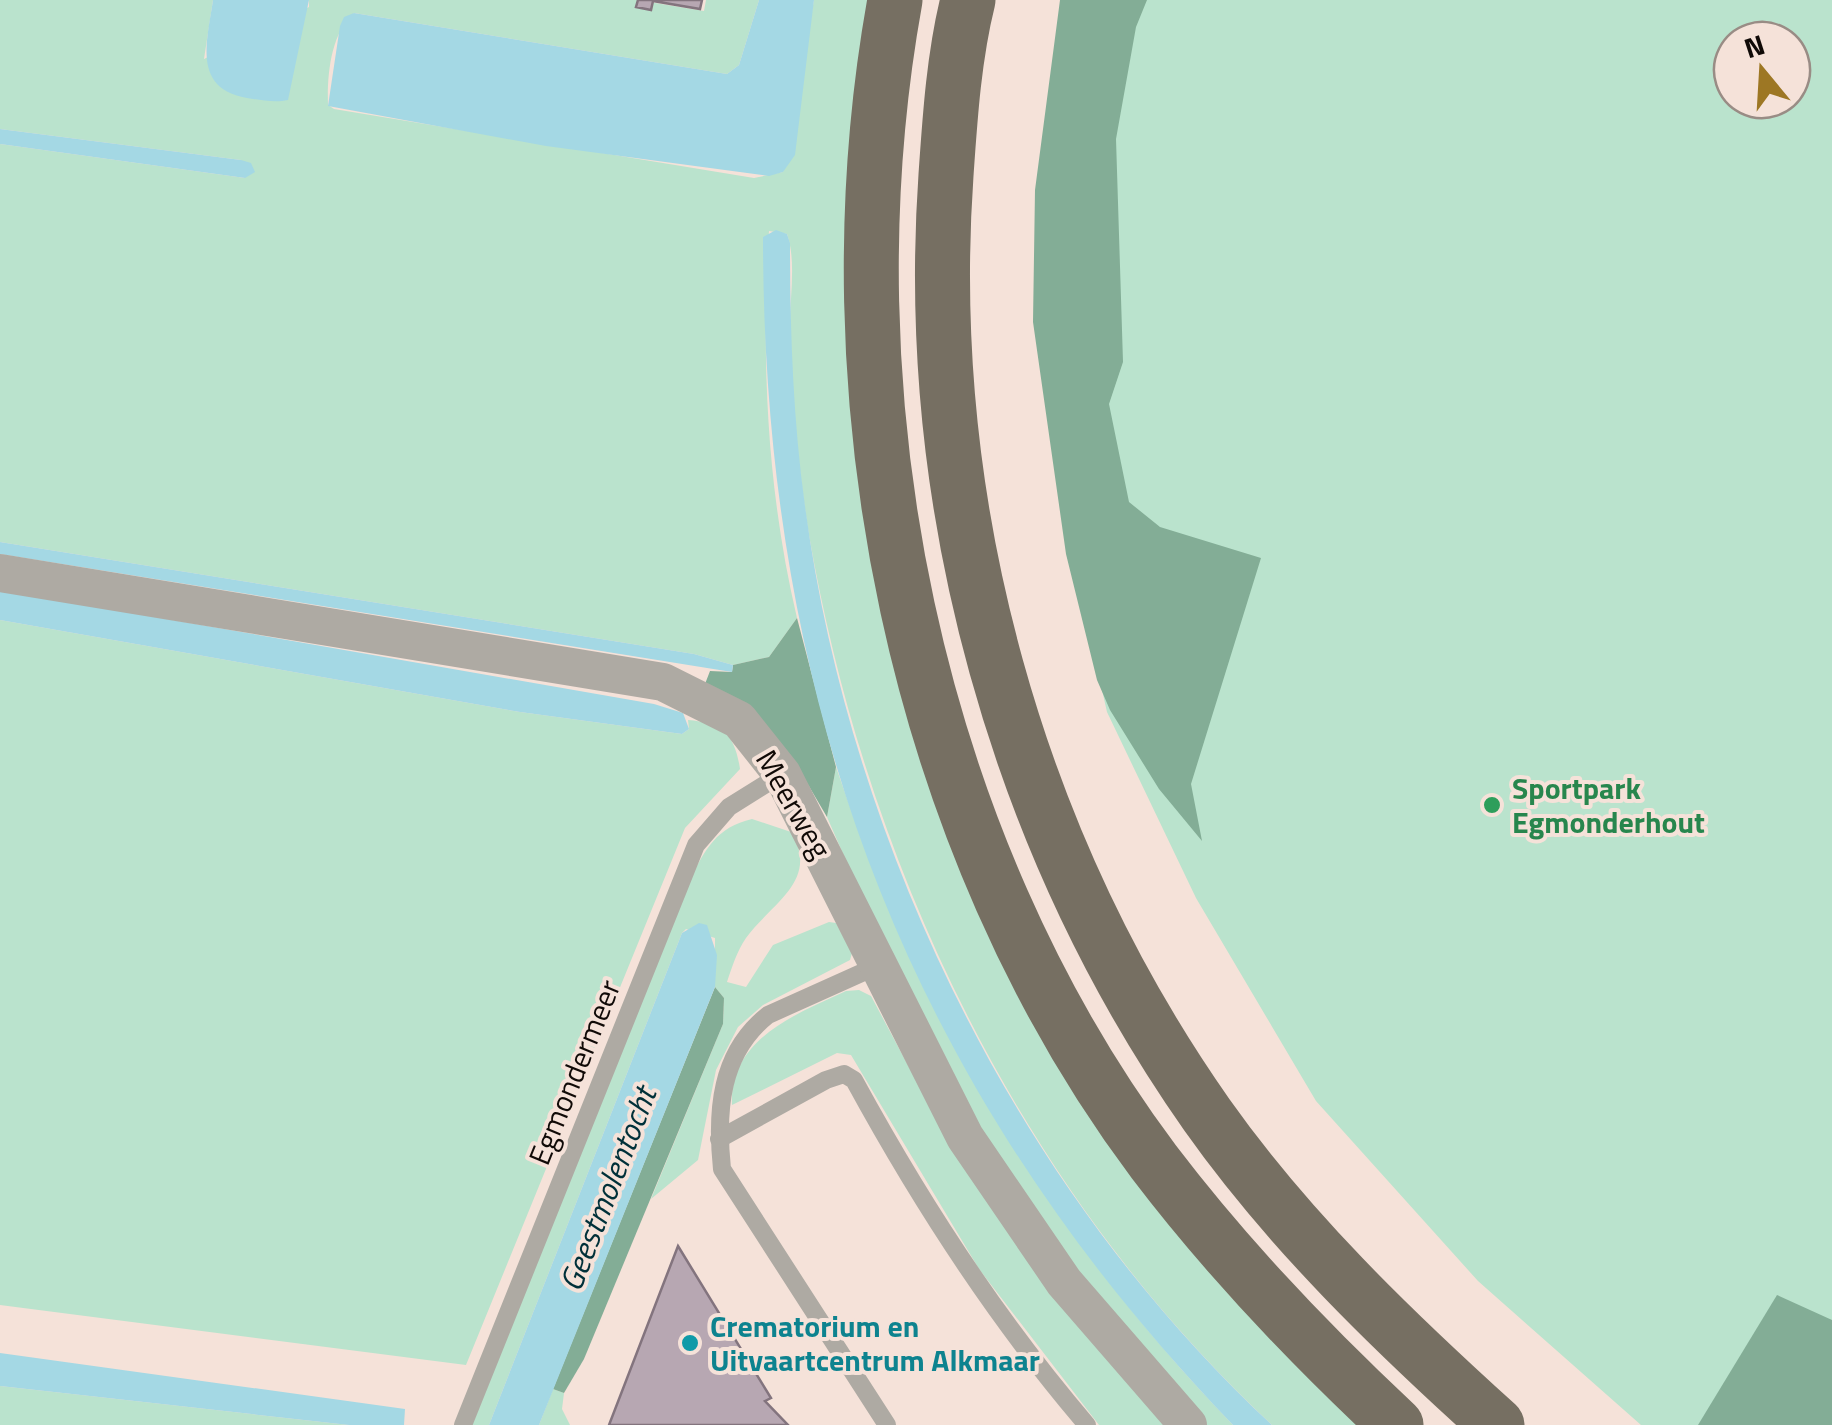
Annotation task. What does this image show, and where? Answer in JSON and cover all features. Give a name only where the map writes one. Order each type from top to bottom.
[{"type":"highway","points":[[896,0],[870,231],[874,375],[894,532],[914,634],[954,767],[1020,937],[1062,1017],[1126,1120],[1226,1252],[1305,1341],[1396,1425]]},
{"type":"highway","points":[[968,0],[949,130],[942,234],[950,422],[964,522],[988,642],[1033,782],[1117,968],[1207,1115],[1346,1282],[1497,1425]]},
{"type":"street","name":"Meerweg","points":[[0,572],[663,682],[739,720],[782,774],[965,1137],[1014,1212],[1086,1309],[1188,1425]]},
{"type":"lane","name":"Egmondermeer","points":[[463,1425],[696,845],[728,807],[782,774]]},
{"type":"lane","points":[[877,966],[768,1015],[754,1026],[725,1078],[719,1140],[722,1169],[887,1425]]},
{"type":"lane","points":[[719,1140],[826,1080],[844,1074],[854,1080],[956,1253],[1023,1348],[1087,1425]]},
{"type":"green space","points":[[0,0],[213,0],[204,59],[309,7],[309,0],[637,0],[704,11],[706,0],[759,0],[739,65],[727,74],[354,13],[335,43],[328,93],[328,105],[334,109],[754,178],[783,172],[814,0],[875,0],[889,624],[1230,1296],[1357,1425],[1272,1425],[1183,1334],[1102,1235],[1031,1129],[969,1018],[915,902],[871,782],[835,660],[809,535],[799,459],[790,331],[792,257],[787,234],[769,231],[766,377],[779,522],[797,618],[769,657],[733,665],[694,654],[0,542],[0,144],[245,178],[241,160],[0,129]]},
{"type":"green space","points":[[1060,0],[1147,0],[1136,27],[1116,139],[1123,362],[1109,404],[1129,502],[1160,527],[1261,558],[1191,784],[1202,841],[1159,789],[1110,710],[1097,680],[1066,554],[1033,322],[1035,190]]},
{"type":"green space","name":"Sportpark Egmonderhout","points":[[1067,0],[1832,0],[1832,1425],[1641,1425],[1478,1281],[1316,1101],[1196,898],[1107,712],[1058,495]]},
{"type":"green space","points":[[797,618],[836,767],[827,817],[793,759],[705,684],[710,671],[732,672],[733,665],[769,657]]},
{"type":"green space","points":[[0,620],[520,712],[682,734],[689,729],[688,720],[710,724],[730,739],[740,769],[685,828],[466,1365],[0,1305]]},
{"type":"green space","points":[[836,767],[908,949],[997,1118],[1048,1199],[1105,1276],[1166,1352],[1233,1425],[1205,1425],[1032,1216],[910,1007],[827,817]]},
{"type":"green space","points":[[752,819],[791,832],[799,849],[800,864],[789,891],[743,943],[727,982],[746,987],[773,945],[829,922],[836,923],[852,953],[850,960],[763,1005],[738,1027],[716,1070],[698,1160],[651,1199],[723,1024],[724,998],[715,987],[715,938],[686,929],[682,933],[489,1425],[472,1425],[690,880],[721,834]]},
{"type":"green space","points":[[715,987],[724,998],[723,1024],[584,1359],[564,1393],[553,1389]]},
{"type":"green space","points":[[859,990],[871,996],[910,1069],[1167,1425],[1099,1425],[979,1269],[851,1055],[837,1053],[732,1105],[734,1082],[742,1063],[769,1032],[846,991]]},
{"type":"green space","points":[[1777,1295],[1832,1320],[1832,1425],[1698,1425]]},
{"type":"green space","points":[[0,1386],[349,1425],[0,1425]]},
{"type":"green space","points":[[553,1389],[564,1393],[562,1409],[570,1425],[539,1425]]},
{"type":"water","points":[[213,0],[309,0],[288,100],[230,93],[210,74],[207,47]]},
{"type":"water","points":[[759,0],[814,0],[795,155],[783,172],[769,176],[546,146],[328,106],[340,26],[344,17],[354,13],[727,74],[739,65]]},
{"type":"water","points":[[0,129],[241,160],[251,163],[255,172],[245,178],[0,144]]},
{"type":"water","points":[[776,230],[787,234],[790,243],[798,441],[805,506],[828,634],[862,761],[906,885],[960,1006],[1025,1121],[1098,1230],[1181,1332],[1272,1425],[1233,1425],[1119,1296],[1022,1163],[941,1024],[876,880],[826,729],[791,573],[770,409],[763,237]]},
{"type":"water","points":[[0,542],[694,654],[733,665],[732,672],[0,554]]},
{"type":"water","points":[[0,590],[654,704],[683,713],[689,729],[682,734],[520,712],[0,620]]},
{"type":"water","name":"Geestmolentocht","points":[[699,923],[707,925],[717,955],[715,987],[539,1425],[489,1425],[682,933]]},
{"type":"water","points":[[0,1353],[405,1409],[404,1425],[349,1425],[0,1386]]},
{"type":"building","points":[[638,0],[702,0],[700,9],[653,1],[651,10],[636,7]]},
{"type":"building","name":"Crematorium en Uitvaartcentrum Alkmaar","points":[[678,1246],[771,1398],[765,1401],[788,1425],[609,1425]]},
{"type":"place","name":"Sportpark Egmonderhout","points":[[1492,805]]},
{"type":"place","name":"Crematorium en Uitvaartcentrum Alkmaar","points":[[690,1343]]}]
